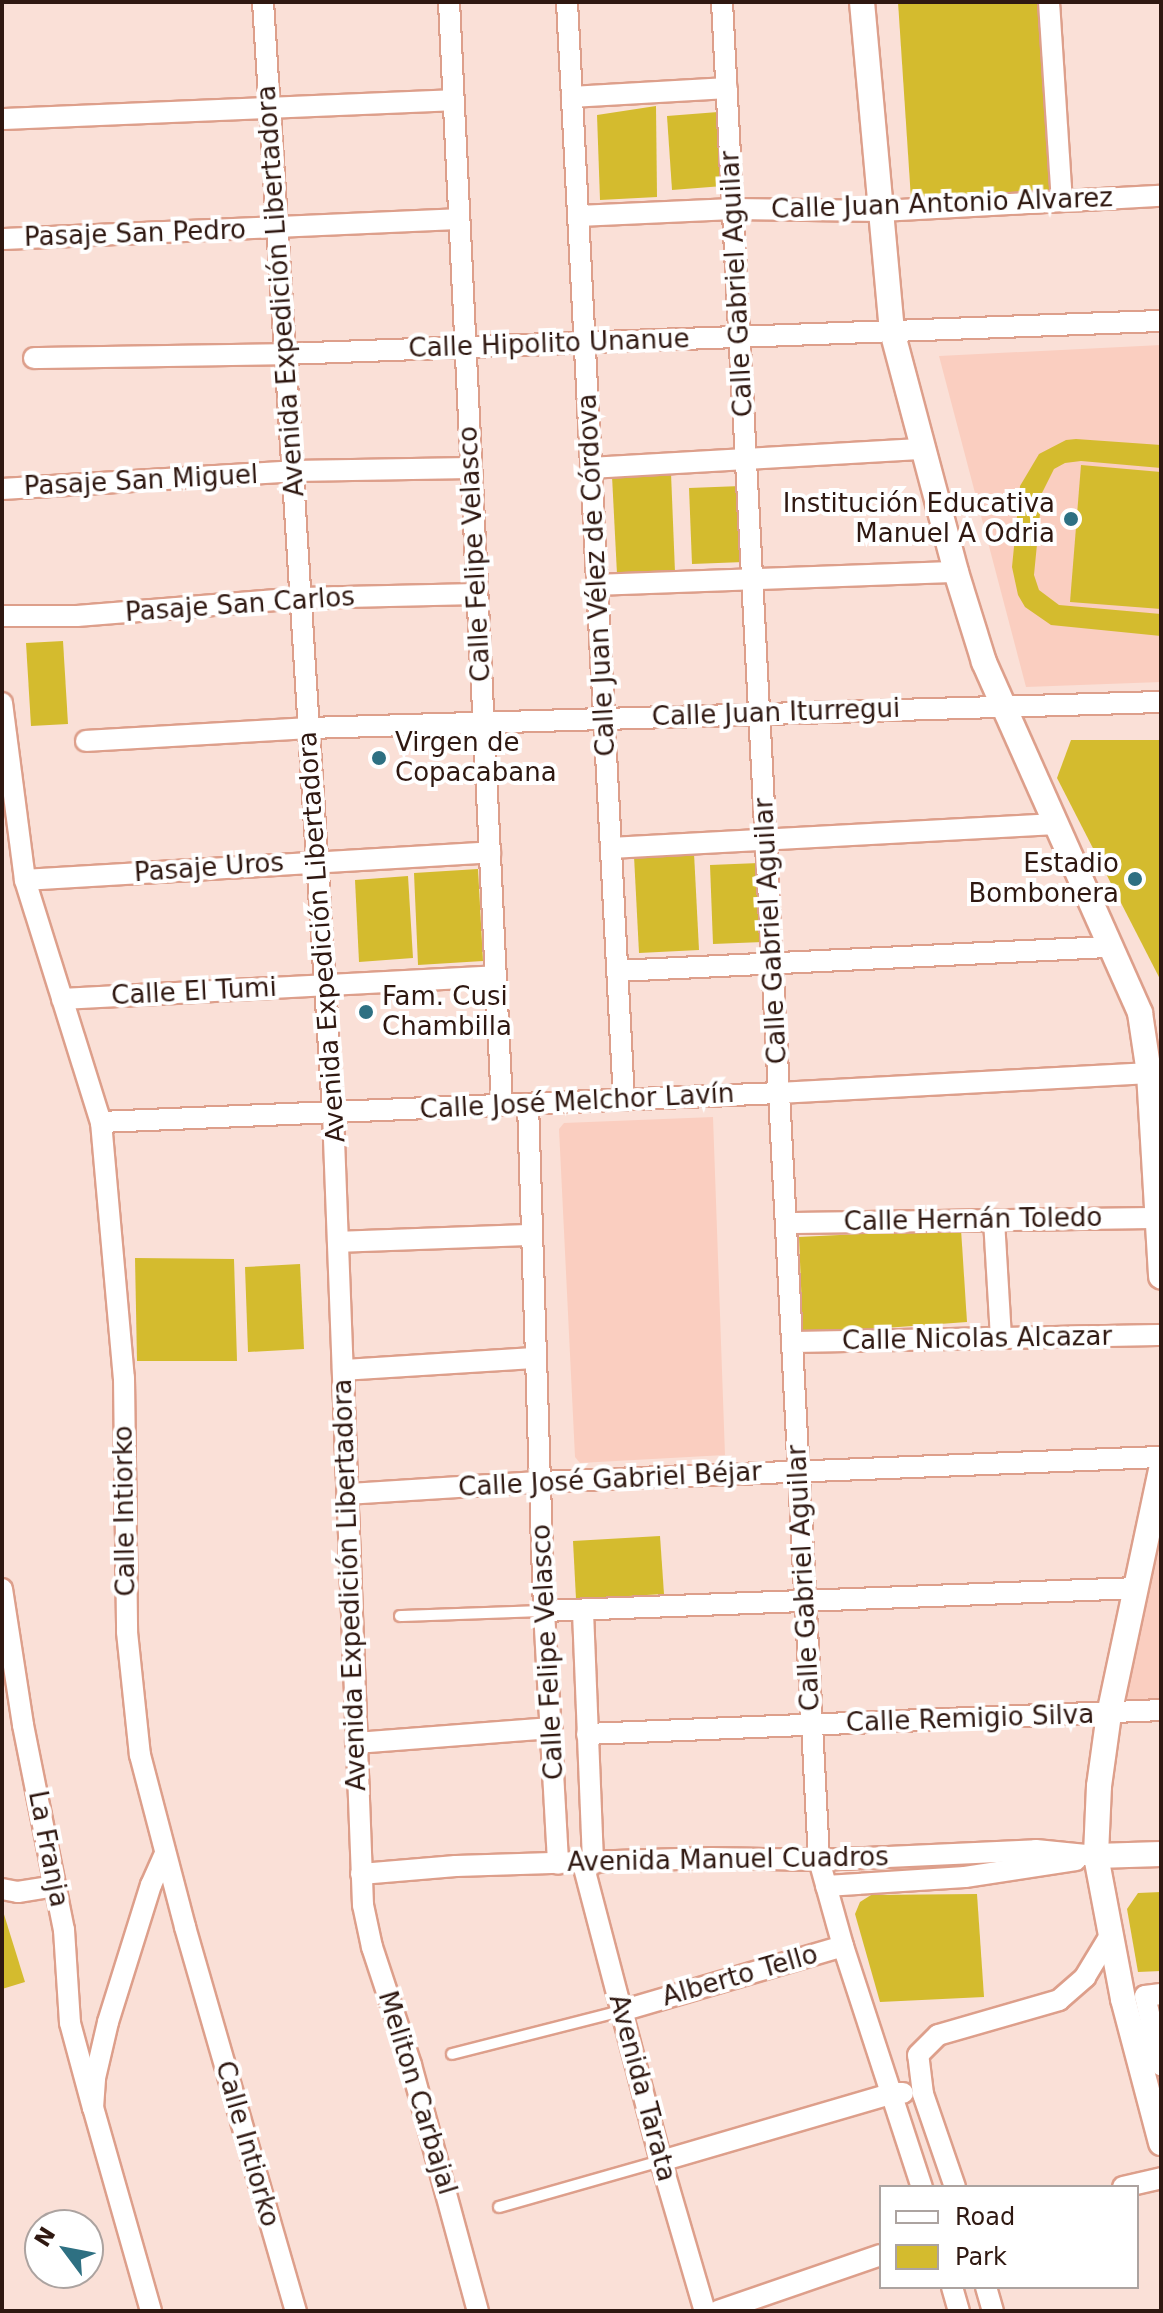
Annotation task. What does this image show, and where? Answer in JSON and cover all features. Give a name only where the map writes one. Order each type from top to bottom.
[{"type":"street","name":"Avenida Expedición Libertadora","points":[[263,2],[333,1113],[361,1874]]},
{"type":"street","name":"Calle Felipe Velasco","points":[[449,2],[502,1105]]},
{"type":"street","name":"Calle Juan Vélez de Córdova","points":[[567,2],[624,1100]]},
{"type":"street","name":"Calle Gabriel Aguilar","points":[[722,2],[819,1860],[843,1946],[921,2185]]},
{"type":"street","points":[[862,2],[892,331],[956,572],[984,662],[1140,1013],[1149,1073],[1160,1218],[1161,1277]]},
{"type":"street","points":[[1049,2],[1062,201]]},
{"type":"street","points":[[572,97],[727,88]]},
{"type":"street","points":[[2,119],[454,100]]},
{"type":"street","name":"Calle Juan Antonio Alvarez","points":[[578,216],[733,209],[881,211],[1161,196]]},
{"type":"street","name":"Pasaje San Pedro","points":[[2,239],[459,219]]},
{"type":"street","name":"Calle Hipolito Unanue","points":[[34,358],[285,354],[1161,321]]},
{"type":"street","points":[[591,468],[922,449]]},
{"type":"street","name":"Pasaje San Miguel","points":[[2,489],[293,471],[471,468]]},
{"type":"street","points":[[597,585],[956,572]]},
{"type":"street","name":"Pasaje San Carlos","points":[[2,616],[77,616],[301,598],[477,594]]},
{"type":"street","name":"Calle Juan Iturregui","points":[[86,741],[309,728],[1161,702]]},
{"type":"street","name":"Calle Intiorko","points":[[2,703],[5,764],[25,880],[39,935],[101,1122],[124,1378],[127,1632],[140,1755],[165,1853],[296,2311]]},
{"type":"street","points":[[611,848],[1055,824]]},
{"type":"street","name":"Pasaje Uros","points":[[25,880],[490,852]]},
{"type":"street","points":[[617,971],[1110,947]]},
{"type":"street","name":"Calle El Tumi","points":[[62,999],[495,976]]},
{"type":"street","name":"Calle José Melchor Lavín","points":[[101,1122],[779,1093],[1149,1073]]},
{"type":"street","name":"Calle Felipe Velasco","points":[[528,1104],[544,1611],[558,1864]]},
{"type":"street","name":"Calle Hernán Toledo","points":[[786,1223],[1160,1218]]},
{"type":"street","points":[[994,1220],[1001,1338]]},
{"type":"street","points":[[338,1242],[532,1235]]},
{"type":"street","name":"Calle Nicolas Alcazar","points":[[792,1342],[1161,1335]]},
{"type":"street","points":[[343,1370],[536,1358]]},
{"type":"street","name":"Calle José Gabriel Béjar","points":[[348,1494],[540,1482],[1161,1457]]},
{"type":"street","points":[[1161,1470],[1109,1714],[1099,1786],[1096,1856],[1123,1999],[1161,2143]]},
{"type":"street","points":[[544,1611],[583,1612],[805,1599],[1137,1588]]},
{"type":"street","name":"La Franja","points":[[2,1589],[23,1725],[64,1930],[70,2023],[151,2311]]},
{"type":"street","name":"Calle Felipe Velasco","points":[[583,1612],[588,1864]]},
{"type":"street","name":"Calle Remigio Silva","points":[[587,1734],[1161,1710]]},
{"type":"street","points":[[356,1743],[551,1728]]},
{"type":"street","name":"Avenida Manuel Cuadros","points":[[361,1874],[456,1866],[711,1858],[819,1860],[1036,1850],[1096,1856],[1161,1854]]},
{"type":"street","name":"La Franja","points":[[93,2108],[95,2078],[108,2022],[151,1885],[165,1853]]},
{"type":"street","name":"Avenida Manuel Cuadros","points":[[826,1886],[965,1877],[1042,1868],[1096,1856]]},
{"type":"street","name":"Avenida Tarata","points":[[588,1864],[621,2011],[705,2311]]},
{"type":"street","name":"Meliton Carbajal","points":[[361,1874],[372,1947],[411,2065],[478,2311]]},
{"type":"street","points":[[2,1889],[18,1892],[55,1886]]},
{"type":"street","points":[[954,2185],[923,2094],[918,2055],[938,2035],[1059,2000],[1085,1977],[1111,1934]]},
{"type":"street","name":"Alberto Tello","points":[[621,2011],[843,1946]]},
{"type":"street","points":[[1161,1994],[1145,1996],[1161,2065]]},
{"type":"street","points":[[661,2161],[893,2093],[923,2094]]},
{"type":"street","points":[[1131,2185],[1161,2178]]},
{"type":"street","points":[[718,2311],[879,2256]]},
{"type":"street","points":[[953,2289],[959,2311]]},
{"type":"street","points":[[987,2289],[993,2311]]},
{"type":"lane","points":[[400,1616],[544,1611]]},
{"type":"lane","name":"Alberto Tello","points":[[452,2054],[621,2011]]},
{"type":"lane","points":[[499,2207],[661,2161]]},
{"type":"shaded area","name":"Institución Educativa Manuel A Odria","points":[[1161,345],[1161,682],[1026,687],[939,356]]},
{"type":"shaded area","points":[[713,1117],[725,1455],[580,1463],[575,1457],[559,1129],[564,1123]]},
{"type":"shaded area","points":[[1161,1508],[1161,1703],[1118,1704]]},
{"type":"green space","points":[[898,2],[1038,2],[1050,192],[911,199]]},
{"type":"green space","points":[[656,106],[657,197],[600,200],[597,115]]},
{"type":"green space","points":[[718,112],[723,186],[672,190],[667,116]]},
{"type":"green space","points":[[1066,440],[1161,445],[1161,468],[1081,461],[1065,463],[1054,469],[1042,493],[1034,575],[1039,590],[1059,605],[1161,614],[1161,636],[1051,625],[1025,607],[1018,595],[1012,567],[1020,486],[1039,454]]},
{"type":"green space","points":[[1081,465],[1161,472],[1161,609],[1070,602]]},
{"type":"green space","points":[[671,473],[675,572],[617,574],[612,476]]},
{"type":"green space","points":[[741,486],[744,562],[692,564],[689,488]]},
{"type":"green space","points":[[63,641],[68,724],[31,726],[26,643]]},
{"type":"green space","name":"Estadio Bombonera","points":[[1071,740],[1161,740],[1161,981],[1057,778]]},
{"type":"green space","points":[[694,853],[699,950],[639,953],[634,856]]},
{"type":"green space","points":[[759,863],[763,942],[713,944],[710,865]]},
{"type":"green space","points":[[478,869],[483,961],[418,965],[414,873]]},
{"type":"green space","points":[[408,876],[413,958],[359,962],[355,880]]},
{"type":"green space","points":[[961,1229],[967,1322],[803,1334],[799,1237]]},
{"type":"green space","points":[[135,1258],[234,1259],[237,1361],[137,1361]]},
{"type":"green space","points":[[300,1264],[304,1349],[248,1352],[245,1267]]},
{"type":"green space","points":[[660,1536],[664,1594],[576,1599],[573,1541]]},
{"type":"green space","points":[[1161,1892],[1161,1971],[1138,1972],[1127,1909],[1138,1893]]},
{"type":"green space","points":[[977,1894],[984,1997],[880,2002],[855,1914],[860,1902],[871,1895]]},
{"type":"green space","points":[[2,1908],[25,1982],[2,1989]]},
{"type":"place","name":"Institución Educativa Manuel A Odria","points":[[1071,519]]},
{"type":"place","name":"Virgen de Copacabana","points":[[379,758]]},
{"type":"place","name":"Estadio Bombonera","points":[[1135,879]]},
{"type":"place","name":"Fam. Cusi Chambilla","points":[[366,1012]]}]
